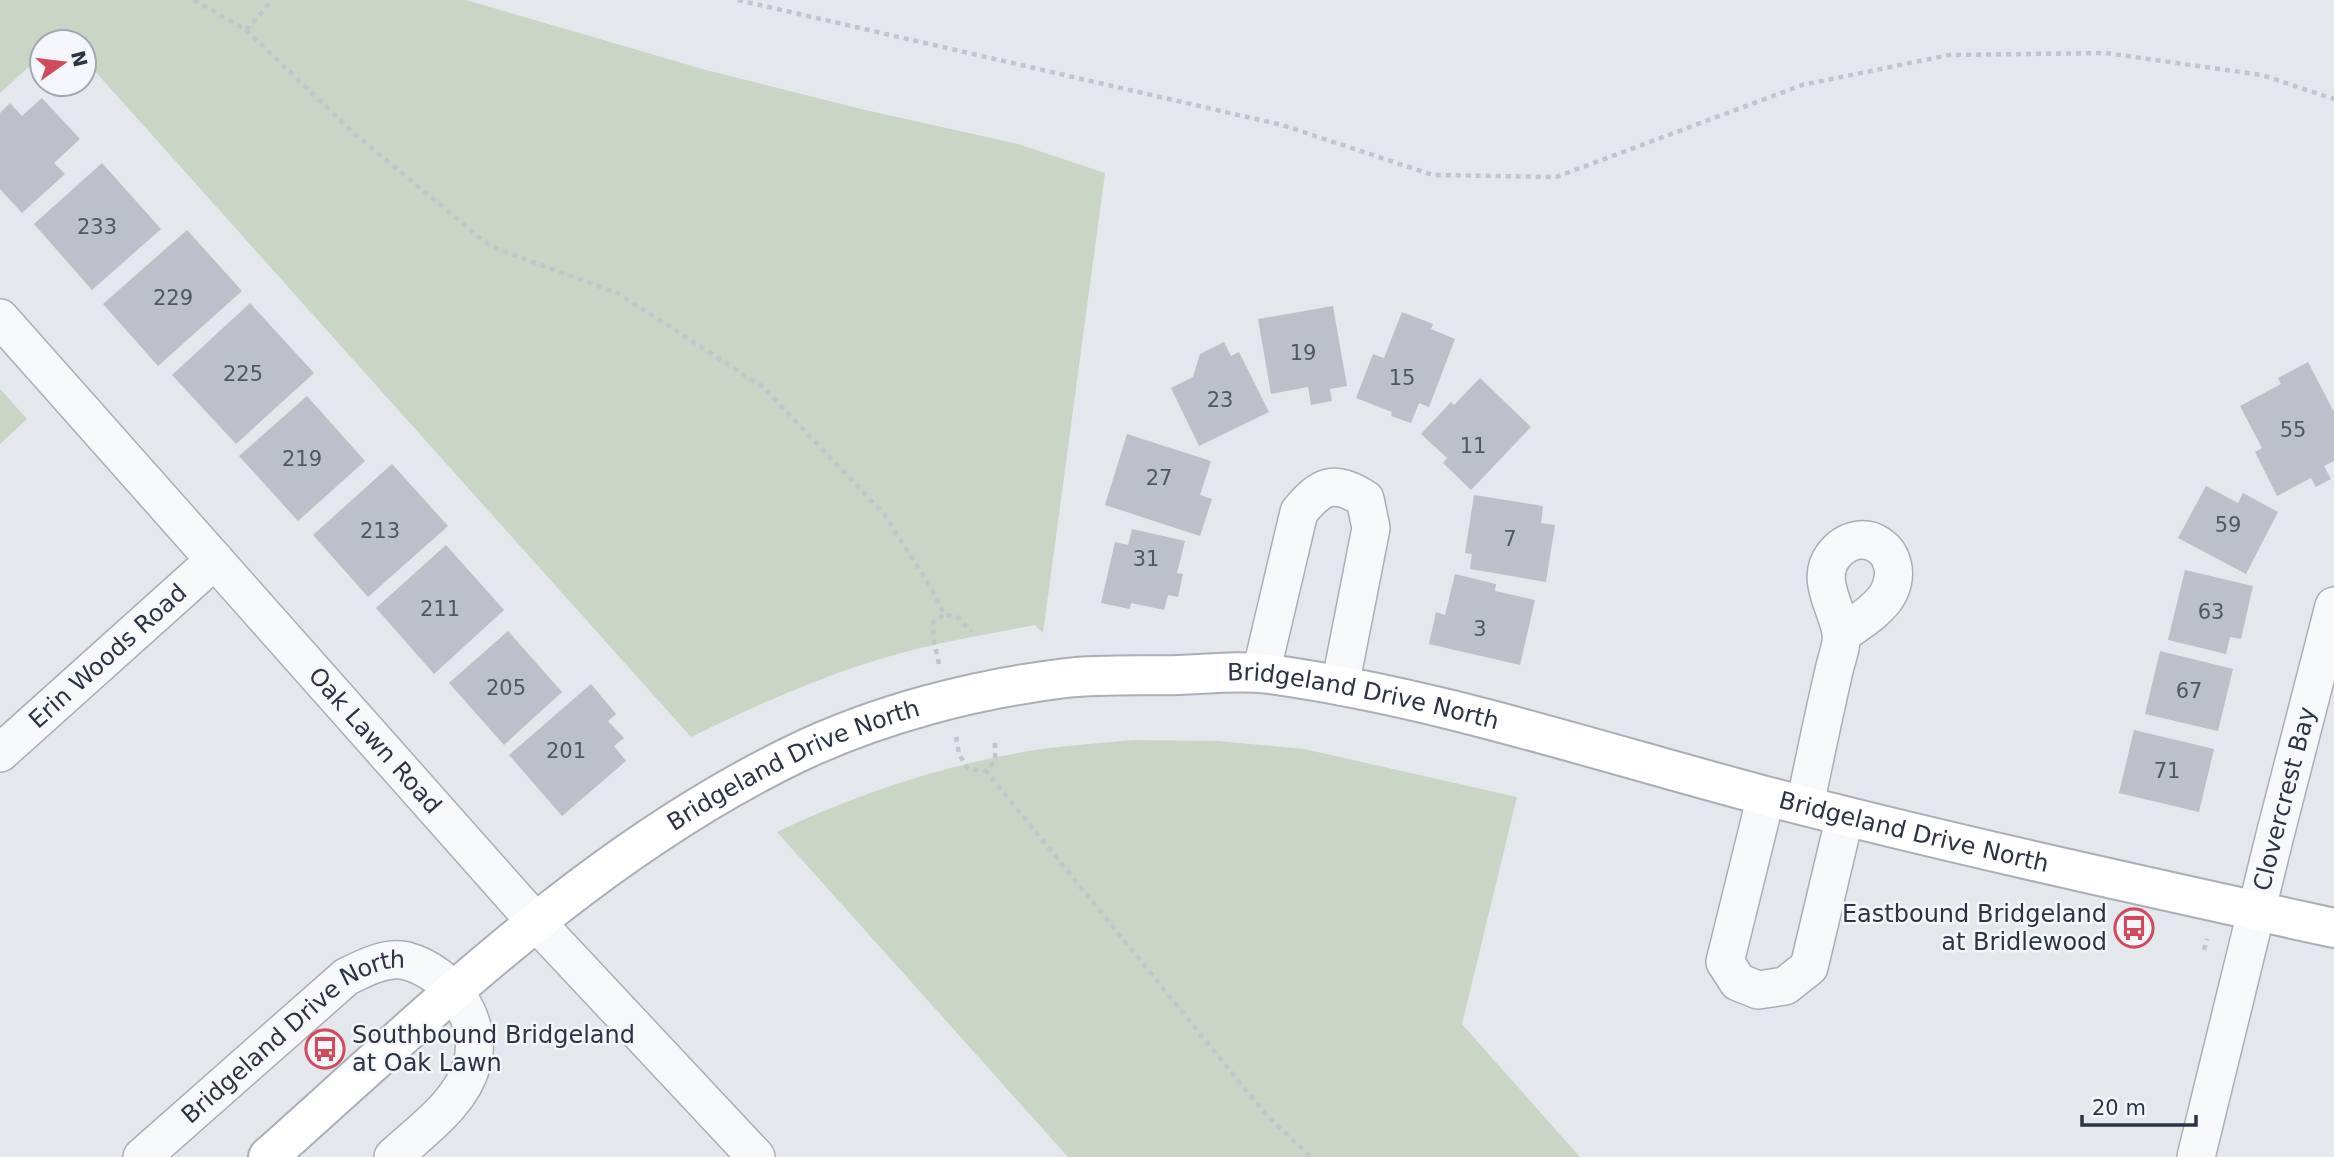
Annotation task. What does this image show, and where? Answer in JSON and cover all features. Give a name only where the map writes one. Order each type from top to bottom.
[{"type":"street","name":"Oak Lawn Road","points":[[0,318],[535,921],[756,1157]]},
{"type":"street","points":[[1261,673],[1299,512],[1313,495],[1328,487],[1348,488],[1365,499],[1371,528],[1340,686]]},
{"type":"street","name":"Erin Woods Road","points":[[0,753],[215,560]]},
{"type":"street","name":"Clovercrest Bay","points":[[2196,1157],[2334,606]]},
{"type":"street","points":[[1805,805],[1842,634]]},
{"type":"street","name":"Bridgeland Drive North","points":[[268,1157],[535,921],[640,844],[735,786],[799,752],[888,717],[982,691],[1070,678],[1261,673],[1340,686],[1444,709],[1845,816],[2334,928]]},
{"type":"street","points":[[1766,796],[1725,962],[1738,982],[1758,990],[1785,986],[1809,967],[1845,816]]},
{"type":"street","name":"Bridgeland Drive North","points":[[142,1157],[346,977],[376,963],[406,961],[436,975],[455,990],[469,1019],[474,1043],[472,1065],[455,1100],[393,1157]]},
{"type":"path","points":[[194,0],[246,30],[356,135],[490,246],[619,295],[763,387],[884,514],[930,586],[944,614],[958,618],[971,632]]},
{"type":"path","points":[[246,30],[273,0]]},
{"type":"path","points":[[738,0],[1282,125],[1433,175],[1556,177],[1802,85],[1949,55],[2106,53],[2262,75],[2334,99]]},
{"type":"path","points":[[995,743],[996,761],[986,771],[1267,1116],[1311,1157]]},
{"type":"green space","points":[[0,0],[466,0],[706,70],[861,109],[1018,144],[1105,173],[1043,633],[1035,625],[946,642],[880,659],[795,690],[691,737],[98,75],[98,28],[28,28],[28,68],[0,93]]},
{"type":"green space","points":[[0,389],[27,419],[0,444]]},
{"type":"green space","points":[[1133,740],[1218,741],[1304,749],[1517,797],[1462,1024],[1580,1157],[1068,1157],[777,832],[873,792],[974,762],[1042,749]]},
{"type":"building","points":[[42,98],[80,139],[54,163],[65,174],[22,213],[0,189],[0,113],[10,103],[22,116]]},
{"type":"building","points":[[102,163],[161,229],[92,290],[34,224]]},
{"type":"building","points":[[187,230],[242,291],[158,366],[103,304]]},
{"type":"building","points":[[250,303],[314,373],[236,444],[172,375]]},
{"type":"building","points":[[1333,306],[1347,386],[1330,389],[1332,401],[1311,405],[1308,387],[1271,394],[1258,319]]},
{"type":"building","points":[[1402,312],[1433,324],[1431,329],[1455,339],[1429,407],[1419,403],[1411,423],[1391,416],[1392,412],[1356,398],[1373,354],[1384,358]]},
{"type":"building","points":[[1224,342],[1231,356],[1239,352],[1269,412],[1199,446],[1171,388],[1193,377],[1200,354]]},
{"type":"building","points":[[2308,362],[2334,412],[2334,461],[2324,466],[2331,479],[2316,487],[2311,478],[2277,496],[2255,452],[2262,448],[2240,406],[2281,384],[2278,378]]},
{"type":"building","points":[[1480,378],[1531,427],[1471,490],[1443,463],[1447,458],[1421,434],[1451,402],[1454,405]]},
{"type":"building","points":[[307,396],[365,461],[298,521],[239,456]]},
{"type":"building","points":[[1127,434],[1211,461],[1200,495],[1212,499],[1200,536],[1105,505]]},
{"type":"building","points":[[392,464],[448,526],[368,597],[313,535]]},
{"type":"building","points":[[2206,486],[2238,503],[2243,493],[2278,512],[2246,574],[2178,538]]},
{"type":"building","points":[[1474,495],[1543,506],[1541,523],[1555,525],[1546,582],[1470,569],[1472,554],[1465,553]]},
{"type":"building","points":[[1132,529],[1185,541],[1177,573],[1183,574],[1178,597],[1168,595],[1164,610],[1131,603],[1130,609],[1101,603],[1115,542],[1128,545]]},
{"type":"building","points":[[446,545],[504,610],[434,674],[376,608]]},
{"type":"building","points":[[2185,570],[2253,586],[2241,639],[2230,637],[2226,654],[2168,640]]},
{"type":"building","points":[[1455,574],[1496,584],[1495,591],[1535,600],[1520,665],[1429,644],[1436,612],[1445,615]]},
{"type":"building","points":[[508,631],[562,692],[504,745],[449,683]]},
{"type":"building","points":[[2160,651],[2233,669],[2218,731],[2145,714]]},
{"type":"building","points":[[591,684],[616,714],[608,721],[624,738],[614,746],[626,761],[562,816],[509,755]]},
{"type":"building","points":[[2134,730],[2214,749],[2199,812],[2119,793]]},
{"type":"place","name":"Eastbound Bridgeland at Bridlewood","points":[[2134,928]]},
{"type":"place","name":"Southbound Bridgeland at Oak Lawn","points":[[325,1049]]}]
